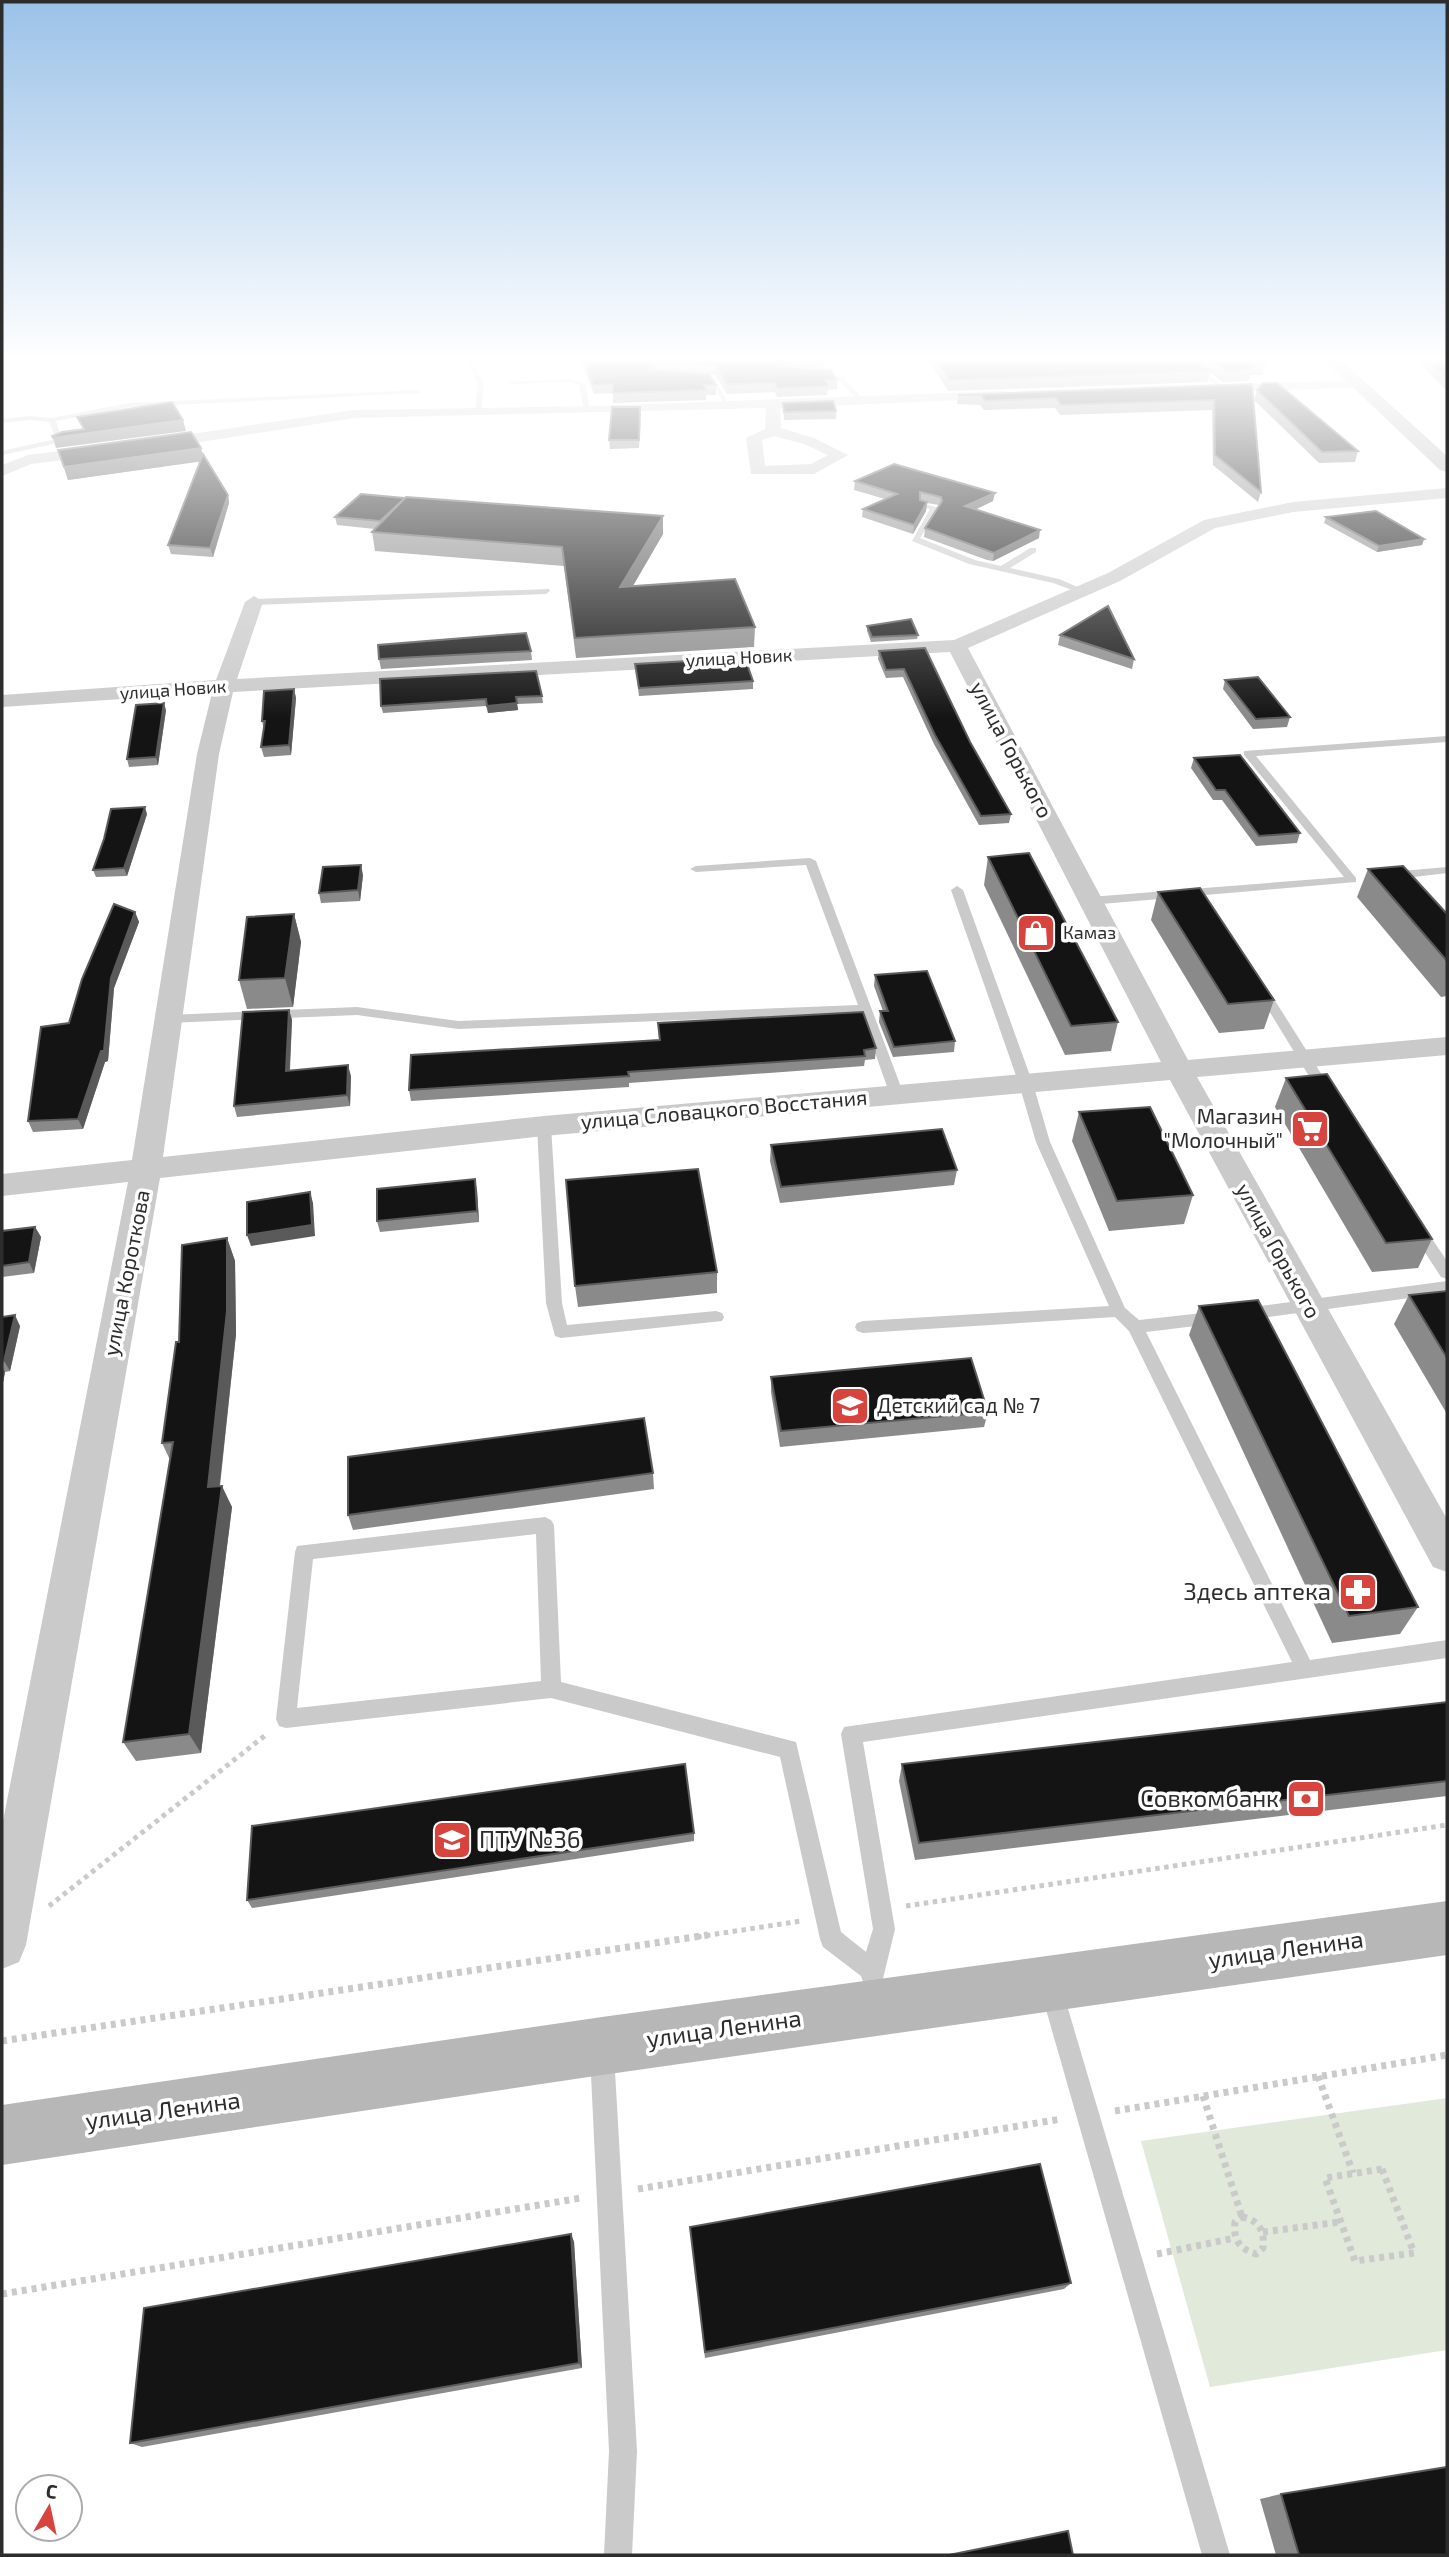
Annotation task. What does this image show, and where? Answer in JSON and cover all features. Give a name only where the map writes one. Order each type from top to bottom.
[{"type":"main road","name":"улица Ленина","points":[[2,2135],[602,2046],[874,1989],[1050,1983],[1447,1928]]},
{"type":"street","name":"улица Новик","points":[[2,701],[224,686],[957,646],[1114,578],[1210,524],[1293,507],[1447,493]]},
{"type":"street","name":"улица Короткова","points":[[2,1944],[146,1170],[208,754],[224,686],[254,602]]},
{"type":"street","name":"улица Горького","points":[[957,646],[1179,1070],[1447,1555]]},
{"type":"street","name":"улица Словацкого Восстания","points":[[2,1185],[544,1126],[1447,1045]]},
{"type":"lane","points":[[924,505],[935,508],[915,539],[972,562],[1056,581],[1083,591]]},
{"type":"lane","points":[[1002,569],[1033,550]]},
{"type":"lane","points":[[254,602],[546,591]]},
{"type":"lane","points":[[1352,880],[1248,753],[1447,739]]},
{"type":"lane","points":[[696,869],[810,861],[897,1095]]},
{"type":"lane","points":[[1380,877],[1447,870]]},
{"type":"lane","points":[[1090,901],[1205,898],[1366,878]]},
{"type":"lane","points":[[957,890],[1026,1084],[1043,1142],[1119,1311],[1135,1327],[1305,1668]]},
{"type":"lane","points":[[1253,975],[1334,1104]]},
{"type":"lane","points":[[168,1019],[358,1011],[457,1025],[866,1009]]},
{"type":"lane","points":[[544,1126],[554,1303],[561,1332],[716,1317]]},
{"type":"lane","points":[[1409,1217],[1447,1273]]},
{"type":"lane","points":[[1135,1327],[1447,1287]]},
{"type":"lane","points":[[863,1327],[1119,1311]]},
{"type":"lane","points":[[551,1689],[545,1525],[303,1552],[286,1719],[551,1689],[789,1749],[831,1939],[874,1989]]},
{"type":"lane","points":[[874,1989],[884,1929],[851,1734],[1447,1649]]},
{"type":"lane","points":[[1050,1983],[1216,2555]]},
{"type":"lane","points":[[602,2046],[623,2451],[618,2555]]},
{"type":"path","points":[[2,1944],[286,1719]]},
{"type":"path","points":[[881,1909],[1447,1825]]},
{"type":"path","points":[[2,2041],[826,1918]]},
{"type":"path","points":[[1107,2112],[1447,2055]]},
{"type":"path","points":[[1318,2076],[1353,2174]]},
{"type":"path","points":[[1203,2096],[1242,2217]]},
{"type":"path","points":[[2,2294],[1065,2119]]},
{"type":"path","points":[[1382,2169],[1414,2253],[1355,2261],[1325,2178],[1353,2174],[1382,2169]]},
{"type":"path","points":[[1242,2217],[1252,2218],[1263,2232],[1263,2248],[1256,2254],[1245,2252],[1235,2238],[1235,2222],[1242,2217]]},
{"type":"path","points":[[1263,2232],[1340,2222]]},
{"type":"path","points":[[1130,2260],[1235,2238]]},
{"type":"shaded area","points":[[1447,2098],[1447,2350],[1210,2387],[1141,2141]]},
{"type":"building","points":[[193,480],[219,480],[228,495],[210,548],[168,545]]},
{"type":"building","points":[[951,480],[995,493],[965,506],[1040,530],[994,553],[925,528],[942,501],[941,497],[920,492],[920,500],[927,502],[914,525],[863,509],[897,494],[855,481]]},
{"type":"building","points":[[1246,480],[1260,480],[1261,492]]},
{"type":"building","points":[[361,494],[405,498],[380,521],[335,517]]},
{"type":"building","points":[[406,497],[663,516],[620,587],[735,579],[755,627],[575,638],[562,547],[372,532]]},
{"type":"building","points":[[1376,511],[1424,539],[1379,546],[1326,517]]},
{"type":"building","points":[[1108,606],[1134,659],[1060,635]]},
{"type":"building","points":[[911,619],[918,635],[872,637],[867,626]]},
{"type":"building","points":[[526,633],[531,651],[379,659],[378,645]]},
{"type":"building","points":[[925,648],[970,742],[1011,814],[981,816],[935,735],[904,669],[886,670],[879,651]]},
{"type":"building","points":[[745,658],[753,681],[639,688],[635,664]]},
{"type":"building","points":[[536,671],[542,696],[516,697],[517,703],[487,706],[486,699],[381,706],[380,679]]},
{"type":"building","points":[[1258,677],[1290,717],[1256,719],[1225,680]]},
{"type":"building","points":[[294,689],[289,745],[261,747],[265,721],[262,721],[264,691]]},
{"type":"building","points":[[164,703],[156,757],[127,759],[136,705]]},
{"type":"building","points":[[1240,755],[1300,833],[1259,836],[1225,790],[1216,790],[1194,758]]},
{"type":"building","points":[[145,807],[124,868],[93,870],[111,809]]},
{"type":"building","points":[[1029,853],[1118,1022],[1071,1026],[988,857]]},
{"type":"building","points":[[361,865],[358,890],[319,893],[323,867]]},
{"type":"building","points":[[1403,866],[1447,914],[1447,961],[1368,869]]},
{"type":"building","points":[[1200,888],[1274,1000],[1228,1004],[1158,892]]},
{"type":"building","points":[[114,904],[135,912],[111,978],[104,1051],[101,1051],[78,1119],[28,1121],[41,1027],[69,1023],[82,979]]},
{"type":"building","points":[[294,914],[285,978],[239,980],[247,917]]},
{"type":"building","points":[[927,971],[955,1041],[894,1047],[880,1011],[888,1011],[875,975]]},
{"type":"building","points":[[289,1010],[286,1071],[348,1065],[347,1095],[234,1106],[243,1012]]},
{"type":"building","points":[[863,1012],[876,1048],[864,1050],[865,1056],[628,1072],[629,1076],[409,1090],[411,1055],[660,1040],[658,1023]]},
{"type":"building","points":[[1327,1074],[1432,1239],[1386,1243],[1286,1078]]},
{"type":"building","points":[[1150,1107],[1193,1195],[1117,1201],[1079,1112]]},
{"type":"building","points":[[942,1129],[957,1170],[781,1187],[771,1145]]},
{"type":"building","points":[[698,1169],[717,1272],[575,1286],[566,1180]]},
{"type":"building","points":[[475,1179],[477,1211],[377,1221],[377,1189]]},
{"type":"building","points":[[310,1192],[312,1225],[247,1235],[247,1202]]},
{"type":"building","points":[[35,1227],[29,1262],[2,1266],[2,1231]]},
{"type":"building","points":[[227,1238],[227,1311],[208,1487],[222,1486],[189,1734],[123,1742],[173,1442],[162,1443],[176,1342],[179,1342],[182,1245]]},
{"type":"building","points":[[1447,1291],[1447,1358],[1409,1295]]},
{"type":"building","points":[[1258,1300],[1418,1607],[1349,1616],[1199,1306]]},
{"type":"building","points":[[15,1315],[4,1361],[2,1361],[2,1317]]},
{"type":"building","points":[[971,1358],[988,1412],[781,1431],[771,1377]]},
{"type":"building","points":[[644,1418],[653,1473],[348,1515],[348,1457]]},
{"type":"building","points":[[1447,1702],[1447,1781],[919,1843],[902,1764]]},
{"type":"building","points":[[685,1764],[694,1833],[247,1900],[252,1826]]},
{"type":"building","points":[[1040,2164],[1071,2283],[705,2352],[690,2227]]},
{"type":"building","points":[[571,2234],[579,2363],[130,2443],[144,2308]]},
{"type":"building","points":[[1447,2467],[1447,2555],[1299,2555],[1281,2494]]},
{"type":"building","points":[[1068,2531],[1073,2555],[949,2555]]},
{"type":"place","name":"Камаз","points":[[1036,933]]},
{"type":"place","name":"Магазин \"Молочный\"","points":[[1310,1129]]},
{"type":"place","name":"Детский сад № 7","points":[[850,1406]]},
{"type":"place","name":"Здесь аптека","points":[[1358,1592]]},
{"type":"place","name":"Совкомбанк","points":[[1306,1799]]},
{"type":"place","name":"ПТУ №36","points":[[452,1840]]}]
